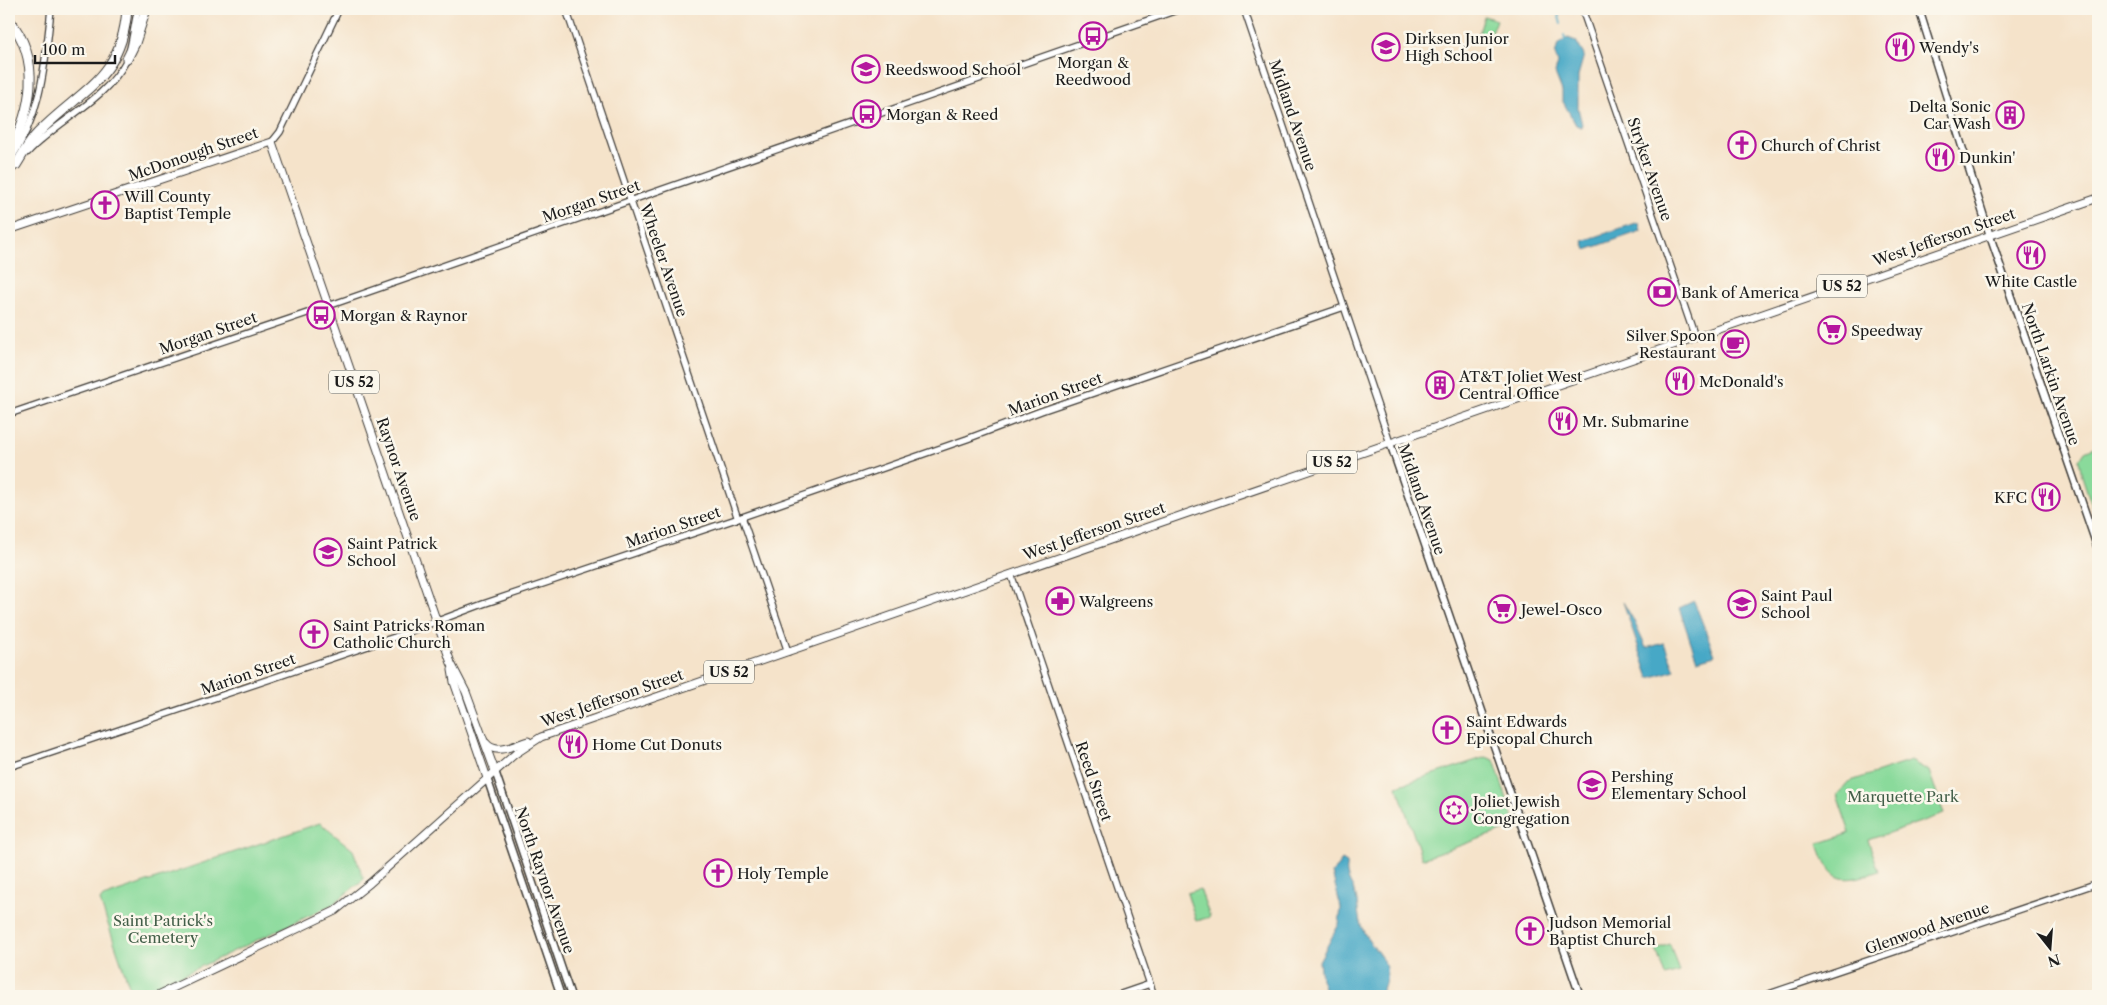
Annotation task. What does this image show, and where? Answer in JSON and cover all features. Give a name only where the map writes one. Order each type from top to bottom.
[{"type":"highway","points":[[12,163],[40,132],[95,84],[109,67],[118,51],[124,34],[127,9]]},
{"type":"highway","points":[[127,59],[135,43],[146,9]]},
{"type":"highway","points":[[9,20],[22,44],[29,65],[30,84],[25,118],[9,152]]},
{"type":"main road","name":"North Larkin Avenue","points":[[1919,9],[1990,236],[2098,550]]},
{"type":"main road","name":"McDonough Street","points":[[9,230],[272,142]]},
{"type":"main road","name":"Raynor Avenue","points":[[272,142],[451,663],[466,692],[495,771]]},
{"type":"main road","name":"West Jefferson Street","points":[[156,996],[335,911],[370,883],[495,771],[525,746],[541,737],[2098,198]]},
{"type":"main road","name":"Midland Avenue","points":[[1390,443],[1580,996]]},
{"type":"main road","name":"Raynor Avenue","points":[[451,663],[454,682],[488,778]]},
{"type":"main road","name":"US 52","points":[[484,741],[489,748],[496,750],[541,737]]},
{"type":"main road","name":"North Raynor Avenue","points":[[495,771],[571,996]]},
{"type":"main road","name":"North Raynor Avenue","points":[[488,778],[561,996]]},
{"type":"street","points":[[9,174],[40,95],[50,9]]},
{"type":"street","points":[[12,163],[102,91],[127,59],[138,9]]},
{"type":"street","points":[[272,142],[280,132],[339,9]]},
{"type":"street","name":"Wheeler Avenue","points":[[566,9],[740,518],[788,652]]},
{"type":"street","name":"Morgan Street","points":[[9,414],[328,306],[1180,9]]},
{"type":"street","name":"Midland Avenue","points":[[1244,9],[1390,443]]},
{"type":"street","name":"Stryker Avenue","points":[[1582,9],[1695,337]]},
{"type":"street","name":"Marion Street","points":[[9,767],[437,622],[579,571],[740,518],[967,439],[1049,408],[1344,307]]},
{"type":"street","name":"Reed Street","points":[[1011,574],[1154,996]]},
{"type":"street","name":"Glenwood Avenue","points":[[1763,996],[2098,883]]},
{"type":"street","points":[[1114,996],[1150,984]]},
{"type":"green space","points":[[1484,16],[1497,20],[1488,43],[1477,40]]},
{"type":"green space","points":[[2098,445],[2098,525],[2082,476],[2079,460],[2085,451]]},
{"type":"green space","points":[[1486,757],[1494,760],[1516,826],[1422,859],[1397,786]]},
{"type":"green space","name":"Marquette Park","points":[[1911,761],[1929,771],[1944,814],[1868,840],[1879,871],[1847,879],[1833,874],[1818,844],[1850,833],[1837,795],[1848,782]]},
{"type":"green space","name":"Saint Patrick's Cemetery","points":[[320,823],[353,850],[364,879],[332,905],[138,996],[132,994],[100,901],[103,897]]},
{"type":"green space","points":[[1200,889],[1210,917],[1196,921],[1187,893]]},
{"type":"green space","points":[[1670,944],[1679,972],[1665,976],[1656,949]]},
{"type":"water","points":[[1568,38],[1576,41],[1584,55],[1578,76],[1578,108],[1581,127],[1576,125],[1562,100],[1562,91],[1555,73],[1558,63],[1555,55],[1558,44]]},
{"type":"water","points":[[1639,222],[1641,231],[1586,250],[1583,241]]},
{"type":"water","points":[[1694,601],[1715,655],[1697,660],[1679,608]]},
{"type":"water","points":[[1623,602],[1646,648],[1664,643],[1675,670],[1649,678]]},
{"type":"water","points":[[1342,860],[1347,863],[1348,876],[1356,895],[1359,917],[1365,935],[1382,958],[1385,966],[1387,974],[1385,984],[1379,996],[1327,996],[1321,979],[1319,961],[1339,924],[1341,908],[1332,873]]},
{"type":"waterway","points":[[1557,9],[1561,24]]},
{"type":"waterway","points":[[1564,35],[1565,40]]},
{"type":"place","name":"Morgan & Reedwood","points":[[1093,36]]},
{"type":"place","name":"Dirksen Junior High School","points":[[1386,47]]},
{"type":"place","name":"Wendy's","points":[[1900,47]]},
{"type":"place","name":"Reedswood School","points":[[866,69]]},
{"type":"place","name":"Morgan & Reed","points":[[867,114]]},
{"type":"place","name":"Delta Sonic Car Wash","points":[[2010,115]]},
{"type":"place","name":"Church of Christ","points":[[1742,145]]},
{"type":"place","name":"Dunkin'","points":[[1940,157]]},
{"type":"place","name":"Will County Baptist Temple","points":[[105,205]]},
{"type":"place","name":"White Castle","points":[[2031,255]]},
{"type":"place","name":"Bank of America","points":[[1662,292]]},
{"type":"place","name":"Morgan & Raynor","points":[[321,315]]},
{"type":"place","name":"Speedway","points":[[1832,330]]},
{"type":"place","name":"Silver Spoon Restaurant","points":[[1735,344]]},
{"type":"place","name":"McDonald's","points":[[1680,381]]},
{"type":"place","name":"AT&T Joliet West Central Office","points":[[1440,385]]},
{"type":"place","name":"Mr. Submarine","points":[[1563,421]]},
{"type":"place","name":"KFC","points":[[2046,497]]},
{"type":"place","name":"Saint Patrick School","points":[[328,552]]},
{"type":"place","name":"Walgreens","points":[[1060,601]]},
{"type":"place","name":"Saint Paul School","points":[[1742,604]]},
{"type":"place","name":"Jewel-Osco","points":[[1502,609]]},
{"type":"place","name":"Saint Patricks Roman Catholic Church","points":[[314,634]]},
{"type":"place","name":"Saint Edwards Episcopal Church","points":[[1447,730]]},
{"type":"place","name":"Home Cut Donuts","points":[[573,744]]},
{"type":"place","name":"Pershing Elementary School","points":[[1592,785]]},
{"type":"place","name":"Joliet Jewish Congregation","points":[[1454,810]]},
{"type":"place","name":"Holy Temple","points":[[718,873]]},
{"type":"place","name":"Judson Memorial Baptist Church","points":[[1530,931]]}]
